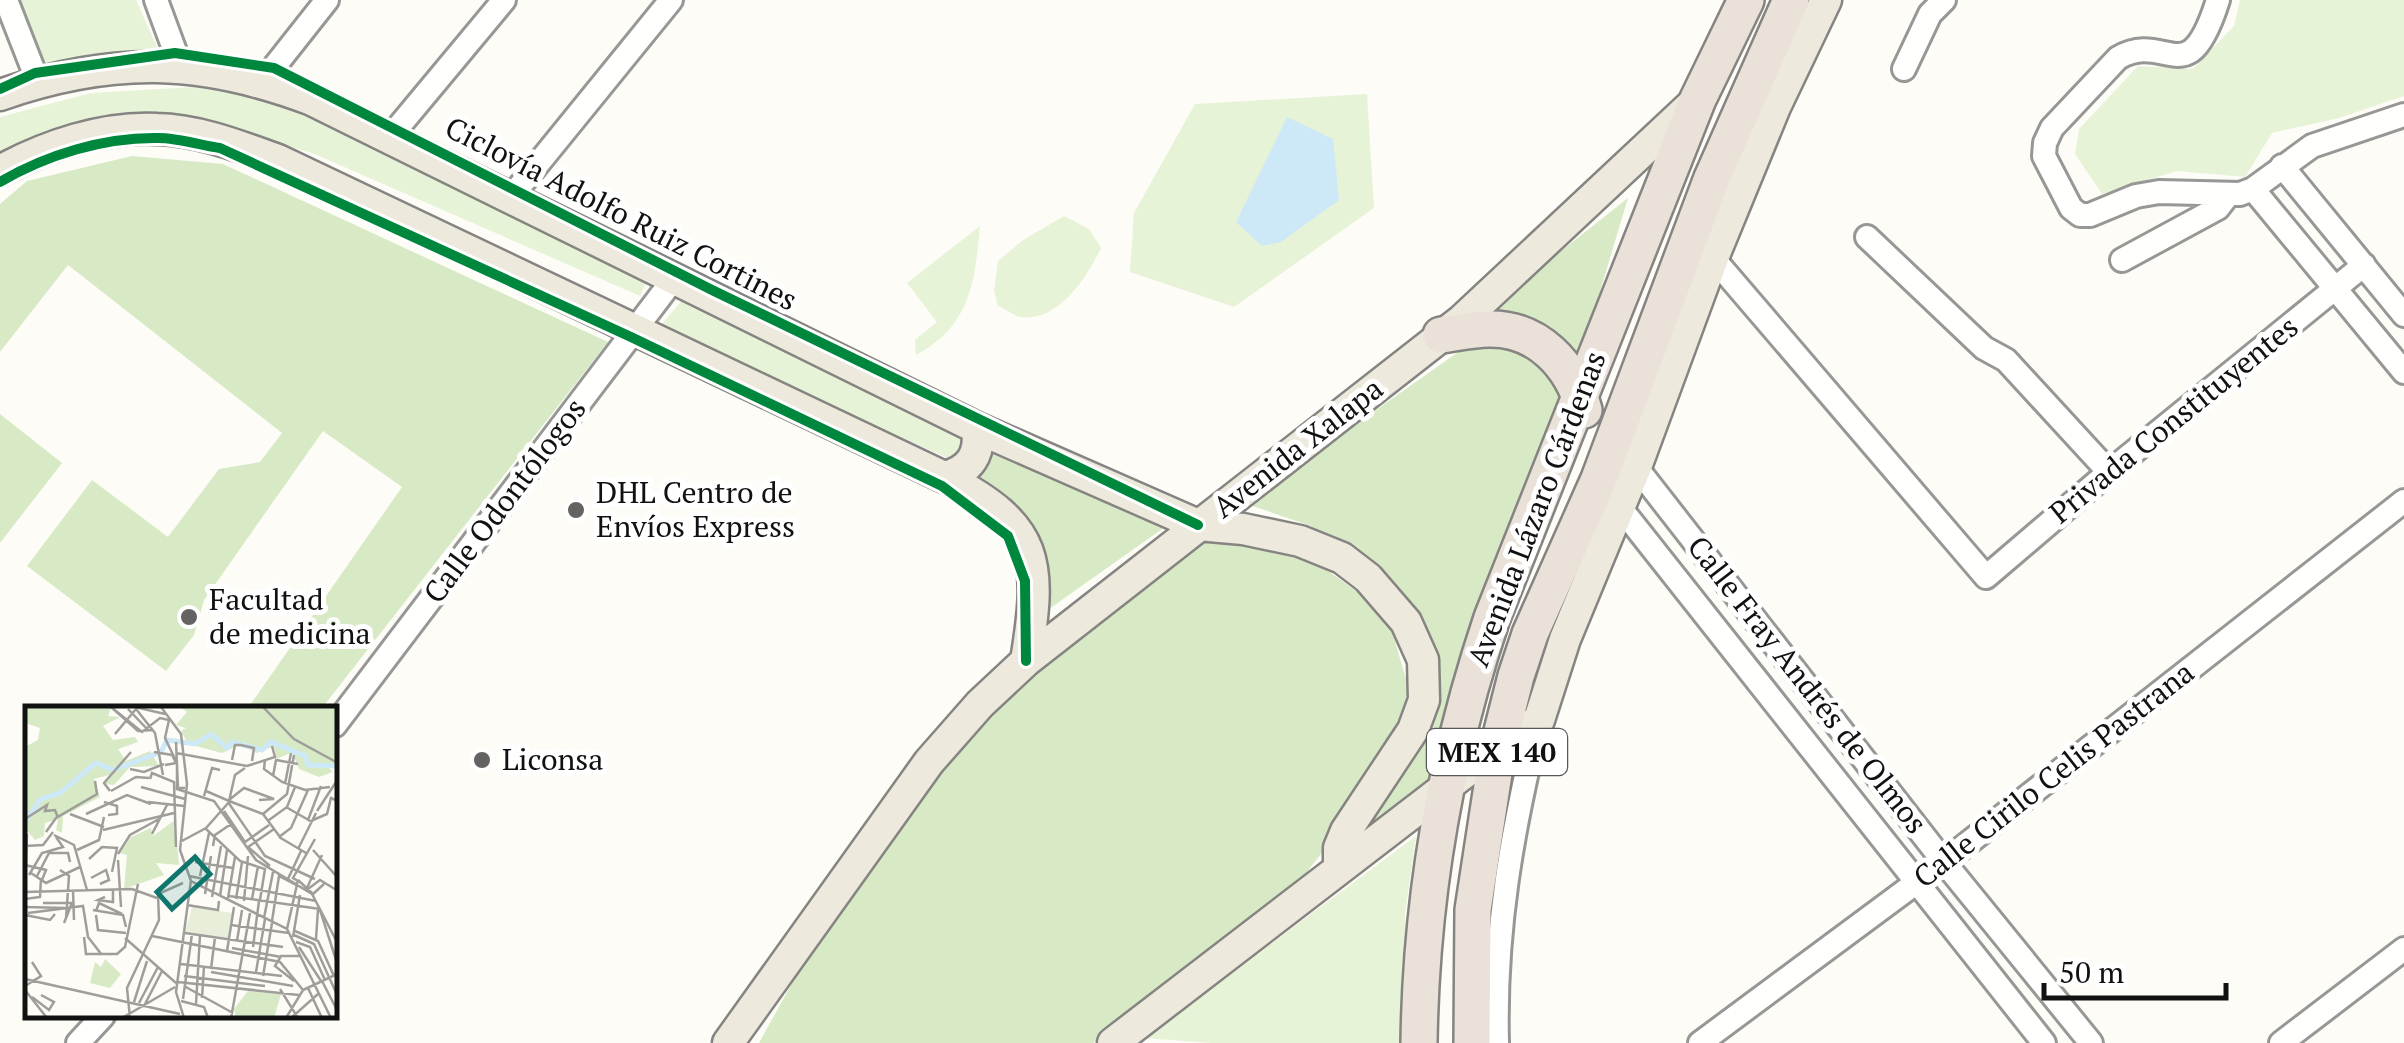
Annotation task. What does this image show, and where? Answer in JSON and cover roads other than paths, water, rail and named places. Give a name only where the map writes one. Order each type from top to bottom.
[{"type":"highway","name":"Avenida Lázaro Cárdenas","points":[[1419,1043],[1426,902],[1460,718],[1492,618],[1580,394],[1698,99],[1746,0]]},
{"type":"highway","name":"Avenida Lázaro Cárdenas","points":[[1472,1043],[1473,910],[1498,747],[1530,634],[1608,492],[1712,178],[1791,0]]},
{"type":"highway","points":[[1441,336],[1489,329],[1517,333],[1543,344],[1566,366],[1580,394],[1608,492]]},
{"type":"main road","points":[[1113,1043],[1498,747],[1539,720],[1608,492],[1636,466],[1712,258],[1775,106],[1826,0]]},
{"type":"main road","points":[[0,95],[88,70],[180,65],[263,81],[312,100],[977,428],[1198,526],[1242,529],[1300,541],[1342,558],[1368,578],[1406,622],[1422,660],[1424,700],[1413,730],[1346,831],[1339,848],[1339,869]]},
{"type":"main road","name":"Avenida Xalapa","points":[[730,1041],[929,762],[980,704],[1026,661],[1462,320],[1698,99]]},
{"type":"main road","points":[[0,171],[26,157],[88,136],[156,128],[219,139],[278,160],[636,329],[976,493],[1000,512],[1032,558],[1036,588],[1026,661]]},
{"type":"main road","points":[[944,477],[973,460],[979,439],[977,428]]},
{"type":"street","points":[[6,0],[38,82]]},
{"type":"street","points":[[263,81],[327,0]]},
{"type":"street","points":[[390,138],[504,0]]},
{"type":"street","points":[[511,197],[671,0]]},
{"type":"street","points":[[1904,69],[1930,14],[1944,0]]},
{"type":"street","points":[[2218,0],[2201,42],[2187,54],[2173,56],[2138,50],[2118,58],[2052,128],[2044,156],[2071,208],[2090,215],[2136,196],[2159,192],[2228,195],[2253,189],[2312,146],[2404,115]]},
{"type":"street","points":[[158,1],[180,65]]},
{"type":"street","points":[[2282,166],[2404,315]]},
{"type":"street","points":[[2253,189],[2404,372]]},
{"type":"street","points":[[2122,260],[2218,208],[2228,195]]},
{"type":"street","points":[[1866,237],[1984,348],[2006,360],[2108,472]]},
{"type":"street","name":"Privada Constituyentes","points":[[1712,258],[1986,577],[2108,472],[2364,265]]},
{"type":"street","name":"Calle Odontólogos","points":[[338,721],[675,277]]},
{"type":"street","name":"Calle Fray Andrés de Olmos","points":[[1636,466],[2090,1043]]},
{"type":"street","name":"Calle Fray Andrés de Olmos","points":[[1608,492],[2044,1043]]},
{"type":"street","name":"Calle Cirilo Celis Pastrana","points":[[1700,1043],[1944,862],[2404,502]]},
{"type":"street","points":[[1497,1043],[1501,909],[1510,846],[1539,720]]},
{"type":"street","points":[[2281,1043],[2404,948]]},
{"type":"street","points":[[78,1043],[101,1018]]},
{"type":"water","points":[[1287,117],[1333,139],[1339,200],[1281,242],[1262,246],[1236,222]]},
{"type":"place","name":"DHL Centro de Envíos Express","points":[[576,510]]},
{"type":"place","name":"Facultad de medicina","points":[[189,617]]},
{"type":"place","name":"Liconsa","points":[[482,760]]}]
